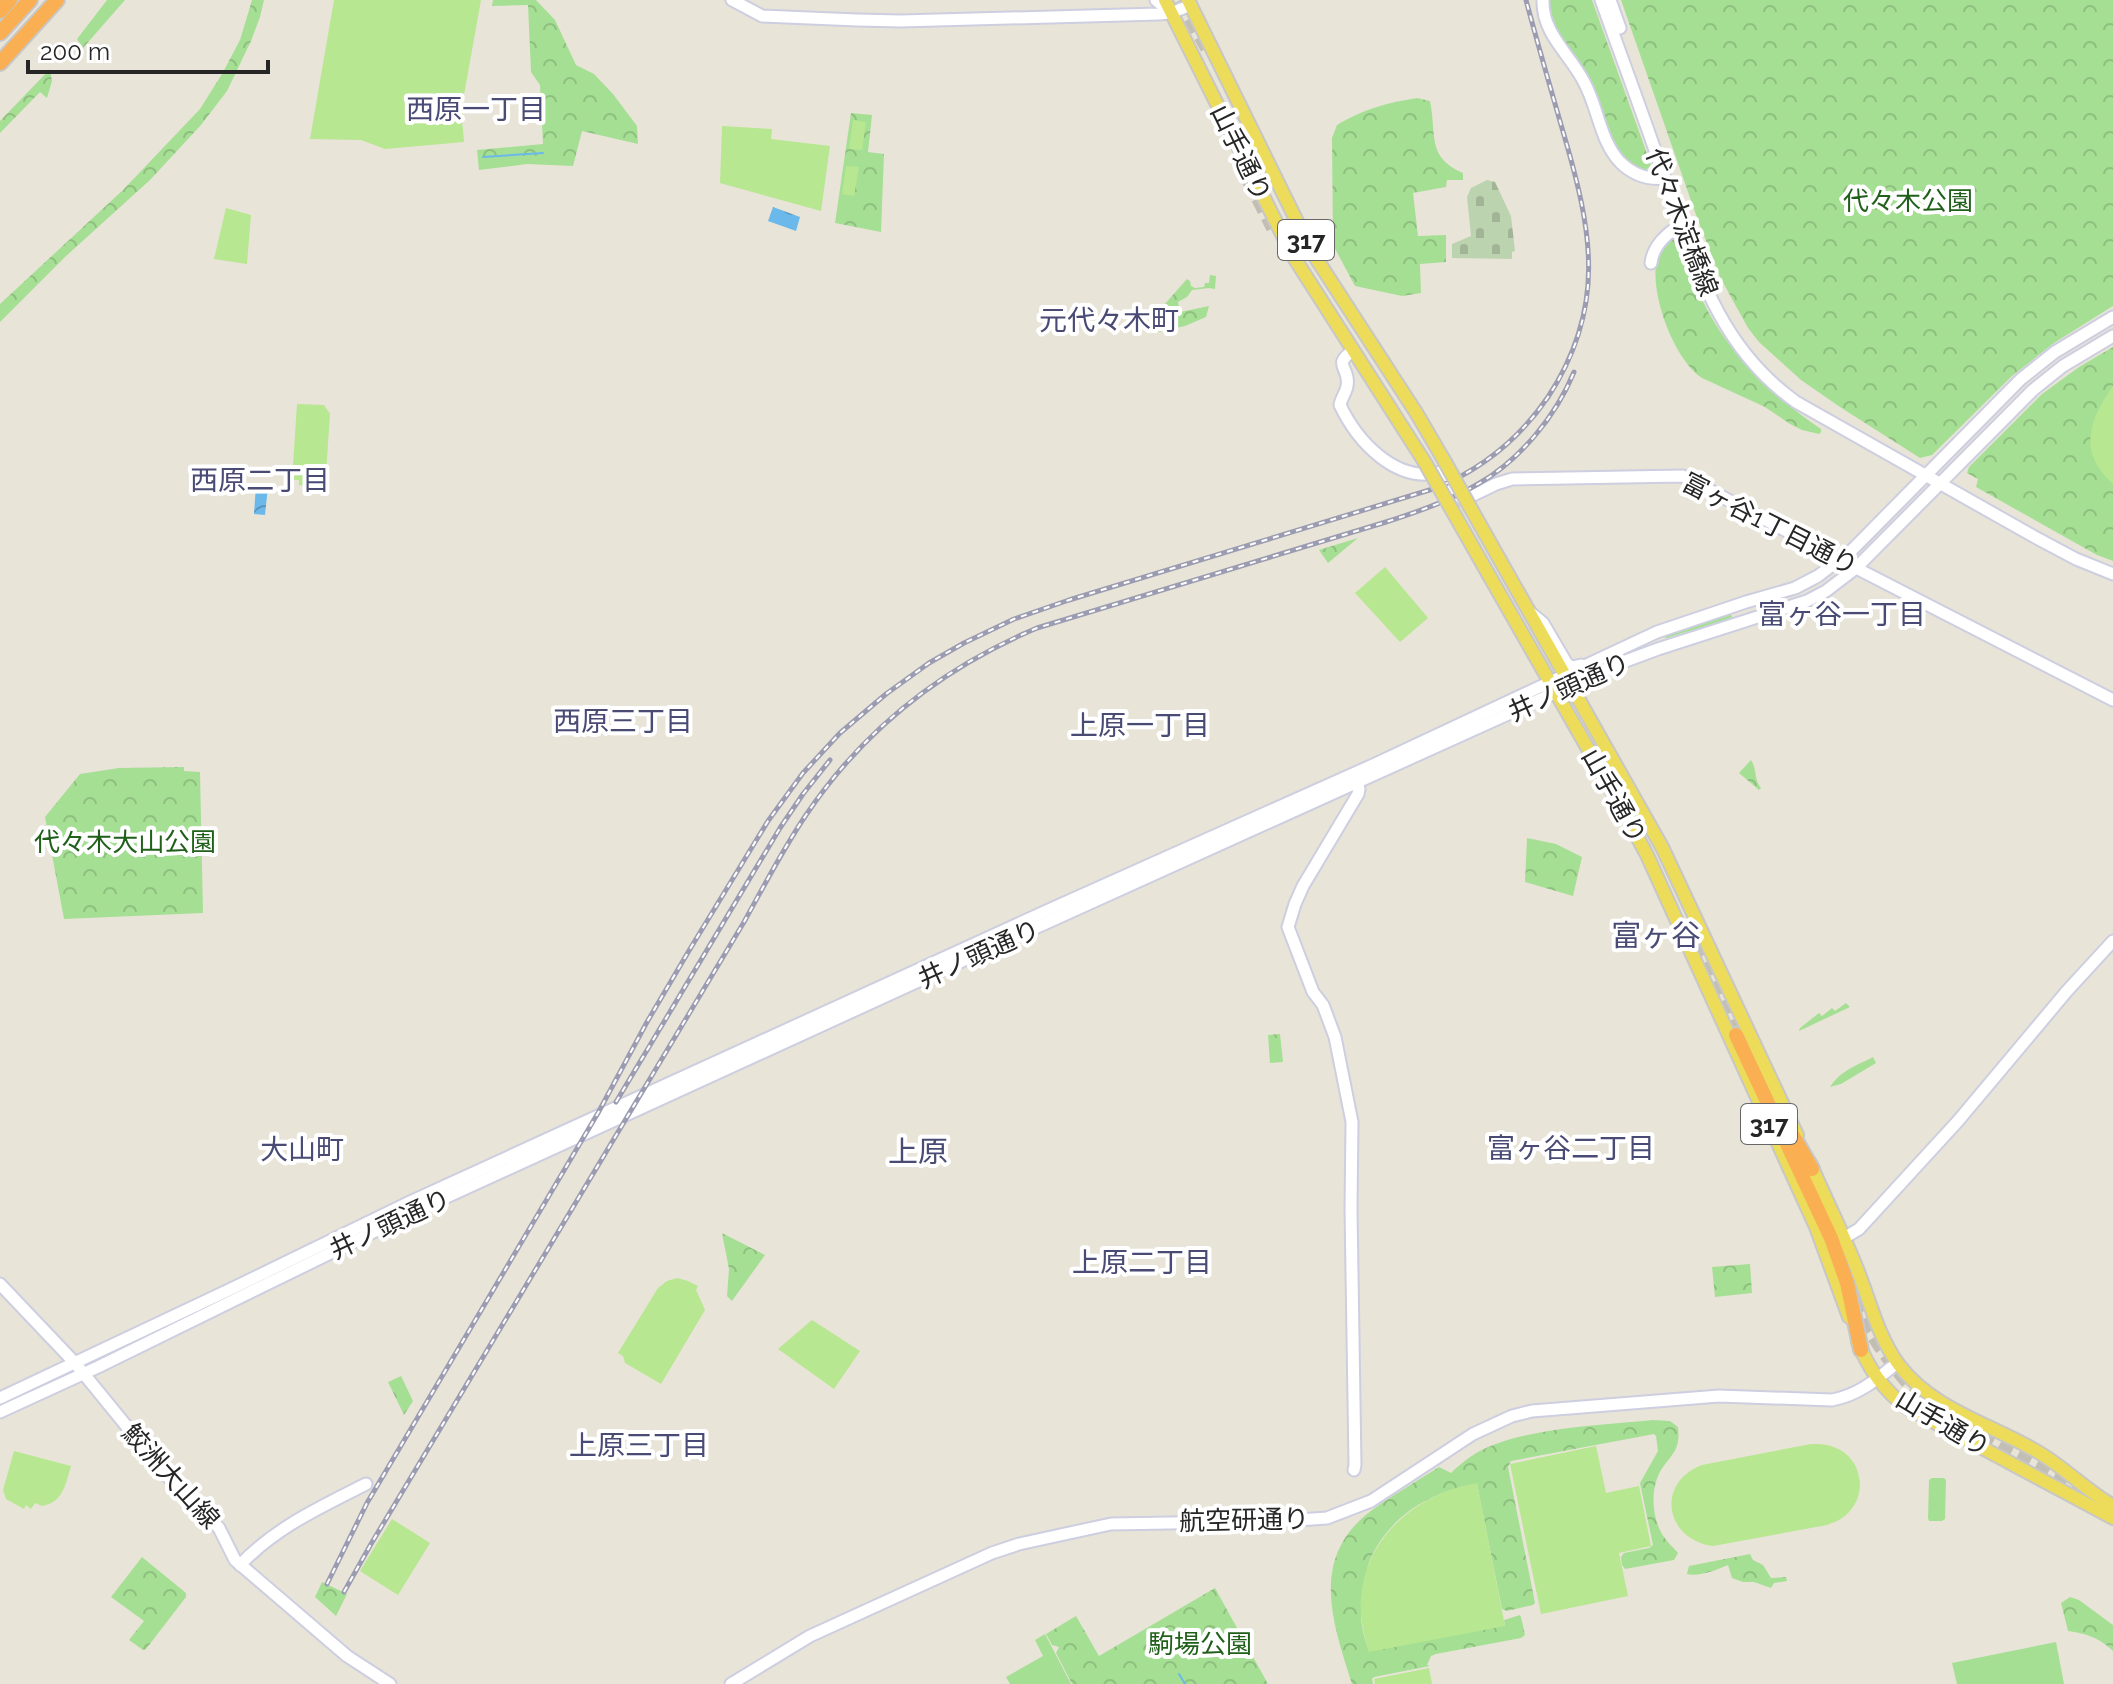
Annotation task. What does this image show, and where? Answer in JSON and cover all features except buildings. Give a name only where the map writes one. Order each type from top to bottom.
[{"type":"highway","points":[[0,11],[10,0]]},
{"type":"highway","points":[[0,19],[17,0]]},
{"type":"highway","points":[[0,33],[30,0]]},
{"type":"highway","points":[[0,52],[49,0]]},
{"type":"highway","points":[[0,63],[57,0]]},
{"type":"highway","points":[[1812,1169],[1739,1033],[1831,1238],[1847,1283],[1861,1350]]},
{"type":"main road","name":"山手通り","points":[[1165,0],[1293,256],[1424,461],[1493,576],[1502,599],[1647,855],[1816,1227],[1861,1350],[1878,1379],[1915,1413],[2113,1518]]},
{"type":"main road","name":"山手通り","points":[[1190,2],[1312,252],[1417,414],[1442,467],[1467,503],[1485,542],[1527,607],[1662,847],[1844,1238],[1897,1363],[1933,1397],[2046,1457],[2113,1506]]},
{"type":"main road","points":[[1210,43],[1202,42],[1196,48],[1225,119]]},
{"type":"main road","points":[[1267,161],[1275,194],[1287,218],[1284,224],[1275,222]]},
{"type":"main road","points":[[1485,542],[1480,548],[1493,576]]},
{"type":"main road","points":[[1527,607],[1525,613],[1542,644],[1540,650],[1532,650]]},
{"type":"main road","points":[[1704,936],[1696,935],[1693,940],[1710,984],[1710,992]]},
{"type":"main road","points":[[2022,1443],[2047,1464],[2047,1470],[2041,1475],[2029,1473]]},
{"type":"main road","points":[[2069,1474],[2056,1472],[2051,1479],[2078,1499]]},
{"type":"street","points":[[732,0],[762,16],[857,20],[1171,13],[1190,2]]},
{"type":"street","points":[[1156,0],[1171,13]]},
{"type":"street","points":[[1543,0],[1550,32],[1583,79],[1616,157],[1630,171],[1641,176],[1665,178]]},
{"type":"street","name":"代々木淀橋線","points":[[1601,0],[1705,288],[1735,341],[1775,385],[1796,402],[1925,475]]},
{"type":"street","name":"代々木淀橋線","points":[[1610,0],[1713,290],[1753,353],[1813,411]]},
{"type":"street","points":[[1651,263],[1655,248],[1681,225]]},
{"type":"street","name":"井ノ頭通り","points":[[1569,680],[1613,653],[1657,632],[1795,588],[1842,560],[2001,398],[2042,362],[2113,317]]},
{"type":"street","name":"井ノ頭通り","points":[[0,1412],[416,1211],[1552,687],[1807,601],[1856,568],[2033,390],[2063,366],[2113,336]]},
{"type":"street","points":[[1353,351],[1342,362],[1348,384],[1340,405],[1354,428],[1371,448],[1393,465],[1410,473],[1429,475],[1442,467]]},
{"type":"street","points":[[1925,475],[2076,559],[2113,574]]},
{"type":"street","name":"富ヶ谷1丁目通り","points":[[1467,503],[1496,484],[1512,479],[1683,476],[2113,700]]},
{"type":"street","points":[[1527,607],[1543,623],[1569,666],[1576,667],[1613,653]]},
{"type":"street","points":[[1354,1470],[1352,1122],[1335,1037],[1323,1005],[1313,992],[1288,927],[1303,886],[1358,794],[1356,778]]},
{"type":"street","name":"井ノ頭通り","points":[[0,1398],[412,1201],[1053,908],[1356,778]]},
{"type":"street","points":[[1844,1238],[1859,1229],[1958,1121],[2113,941]]},
{"type":"street","name":"鮫洲大山線","points":[[0,1284],[75,1363],[168,1477],[221,1531],[240,1565],[347,1656],[390,1684]]},
{"type":"street","name":"航空研通り","points":[[731,1684],[821,1631],[992,1553],[1019,1544],[1111,1524],[1327,1518],[1371,1501],[1473,1434],[1512,1416],[1532,1411],[1719,1396],[1832,1400],[1852,1395],[1897,1363]]},
{"type":"street","points":[[240,1565],[262,1543],[290,1523],[366,1484]]},
{"type":"green space","points":[[107,0],[125,0],[83,48],[77,39]]},
{"type":"green space","points":[[252,0],[264,0],[251,41],[227,91],[201,125],[150,180],[65,257],[0,322],[0,304],[123,190],[200,109],[240,40]]},
{"type":"green space","points":[[334,0],[481,0],[462,106],[464,142],[385,149],[361,140],[310,139]]},
{"type":"green space","points":[[493,0],[536,0],[555,20],[576,65],[594,74],[637,126],[638,144],[582,131],[573,166],[527,164],[479,170],[477,150],[543,144],[540,85],[531,72],[528,5],[492,6]]},
{"type":"green space","points":[[1548,0],[1592,0],[1651,165],[1646,170],[1630,164],[1613,145],[1551,20]]},
{"type":"green space","name":"代々木公園","points":[[1621,0],[2113,0],[2113,306],[2054,343],[2012,376],[1932,455],[1920,458],[1801,380],[1748,328],[1720,277]]},
{"type":"green space","points":[[50,69],[52,81],[47,98],[40,92],[0,133],[0,121]]},
{"type":"green space","points":[[1417,98],[1430,101],[1438,152],[1451,167],[1463,173],[1463,180],[1447,180],[1446,187],[1413,193],[1418,236],[1446,235],[1446,262],[1420,264],[1421,293],[1402,296],[1355,286],[1333,245],[1332,138],[1337,125],[1357,115]]},
{"type":"green space","points":[[851,113],[872,115],[868,152],[884,154],[881,232],[835,223]]},
{"type":"green space","points":[[853,120],[866,122],[862,150],[849,149]]},
{"type":"green space","points":[[722,126],[772,129],[771,139],[830,146],[821,211],[720,183]]},
{"type":"green space","points":[[846,166],[859,167],[854,196],[842,194]]},
{"type":"green space","points":[[1487,180],[1495,182],[1511,216],[1515,251],[1512,252],[1512,259],[1452,258],[1452,244],[1471,236],[1467,197],[1471,188]]},
{"type":"green space","points":[[226,208],[251,215],[247,264],[214,259]]},
{"type":"green space","points":[[1675,238],[1681,245],[1703,302],[1734,350],[1761,380],[1821,429],[1819,434],[1790,424],[1765,407],[1702,378],[1691,369],[1672,339],[1656,285],[1658,255],[1664,244]]},
{"type":"green space","points":[[1210,275],[1216,276],[1215,289],[1192,290],[1178,302],[1180,312],[1209,306],[1206,317],[1158,332],[1155,322],[1166,318],[1164,309],[1157,309],[1187,279],[1195,288],[1204,287],[1205,283],[1209,283]]},
{"type":"green space","points":[[2113,347],[2113,561],[1976,487],[1978,479],[1967,473],[1969,467],[2042,394]]},
{"type":"green space","points":[[2113,386],[2113,484],[2094,460],[2090,436],[2098,411]]},
{"type":"green space","points":[[297,404],[324,405],[330,414],[325,488],[299,485],[299,480],[292,480]]},
{"type":"green space","points":[[1358,538],[1328,563],[1319,550]]},
{"type":"green space","points":[[1385,567],[1428,618],[1400,642],[1355,593]]},
{"type":"green space","points":[[1728,613],[1732,616],[1731,621],[1664,637],[1665,635]]},
{"type":"green space","points":[[1751,760],[1761,788],[1759,790],[1739,773]]},
{"type":"green space","name":"代々木大山公園","points":[[184,767],[184,771],[200,772],[203,913],[64,919],[45,817],[80,774],[119,768]]},
{"type":"green space","points":[[1527,838],[1556,844],[1582,857],[1573,896],[1525,882]]},
{"type":"green space","points":[[1846,1003],[1850,1007],[1799,1031],[1819,1013],[1822,1016]]},
{"type":"green space","points":[[1280,1034],[1283,1062],[1270,1063],[1268,1035]]},
{"type":"green space","points":[[1873,1057],[1876,1063],[1841,1084],[1830,1087],[1844,1072]]},
{"type":"green space","points":[[722,1233],[765,1255],[732,1301],[727,1296],[729,1269]]},
{"type":"green space","points":[[1750,1264],[1752,1293],[1715,1297],[1712,1267]]},
{"type":"green space","points":[[677,1278],[698,1286],[696,1290],[705,1310],[661,1384],[625,1363],[618,1353],[658,1288]]},
{"type":"green space","points":[[812,1320],[860,1351],[834,1389],[778,1349]]},
{"type":"green space","points":[[401,1376],[413,1401],[404,1415],[388,1382]]},
{"type":"green space","points":[[1670,1421],[1678,1427],[1674,1453],[1659,1474],[1654,1491],[1658,1526],[1678,1553],[1674,1560],[1625,1569],[1622,1565],[1624,1553],[1653,1545],[1640,1483],[1658,1451],[1654,1434],[1511,1461],[1508,1467],[1535,1603],[1507,1611],[1502,1609],[1477,1484],[1460,1487],[1428,1500],[1400,1518],[1388,1531],[1369,1563],[1361,1620],[1369,1651],[1505,1625],[1504,1620],[1520,1615],[1525,1635],[1436,1654],[1431,1656],[1427,1665],[1430,1666],[1374,1677],[1373,1684],[1352,1684],[1333,1614],[1333,1569],[1339,1548],[1352,1528],[1372,1510],[1439,1467],[1451,1473],[1476,1453],[1511,1439],[1572,1428]]},
{"type":"green space","points":[[1811,1444],[1836,1448],[1845,1453],[1856,1467],[1860,1486],[1858,1495],[1855,1504],[1842,1518],[1827,1525],[1713,1546],[1697,1542],[1684,1533],[1676,1522],[1672,1497],[1677,1484],[1687,1473],[1702,1465]]},
{"type":"green space","points":[[1596,1446],[1606,1493],[1639,1486],[1651,1546],[1619,1553],[1628,1596],[1541,1614],[1510,1464]]},
{"type":"green space","points":[[14,1451],[71,1466],[62,1492],[55,1501],[42,1506],[35,1503],[31,1509],[26,1505],[24,1509],[6,1499],[3,1490]]},
{"type":"green space","points":[[1929,1480],[1946,1480],[1945,1519],[1942,1521],[1929,1521],[1928,1518]]},
{"type":"green space","points":[[1477,1483],[1505,1626],[1369,1652],[1361,1620],[1362,1590],[1378,1545],[1410,1511],[1431,1498]]},
{"type":"green space","points":[[392,1519],[430,1543],[398,1595],[360,1571]]},
{"type":"green space","points":[[1750,1554],[1753,1560],[1763,1565],[1771,1578],[1786,1577],[1787,1581],[1774,1583],[1771,1588],[1743,1582],[1732,1578],[1728,1565],[1702,1574],[1687,1574],[1689,1566]]},
{"type":"green space","points":[[142,1557],[186,1593],[186,1597],[143,1650],[129,1640],[144,1621],[111,1597]]},
{"type":"green space","points":[[322,1582],[347,1594],[336,1616],[315,1597]]},
{"type":"green space","name":"駒場公園","points":[[1215,1588],[1268,1684],[1072,1684],[1056,1653],[1059,1647],[1052,1645],[1046,1634],[1076,1616],[1099,1656]]},
{"type":"green space","points":[[2070,1597],[2113,1625],[2113,1651],[2092,1637],[2068,1631],[2061,1603]]},
{"type":"green space","points":[[1045,1634],[1071,1684],[1010,1684],[1006,1677],[1043,1656],[1035,1640]]},
{"type":"green space","points":[[2056,1642],[2064,1684],[1957,1684],[1952,1663]]},
{"type":"green space","points":[[1429,1668],[1432,1684],[1375,1684],[1374,1679]]},
{"type":"water","points":[[773,207],[800,217],[796,231],[768,221]]},
{"type":"water","points":[[256,485],[268,486],[265,515],[254,514]]},
{"type":"waterway","points":[[483,157],[543,153]]},
{"type":"waterway","points":[[1179,1674],[1185,1684]]},
{"type":"tunnel","points":[[1180,0],[1207,48]]},
{"type":"tunnel","points":[[1239,161],[1273,228]]},
{"type":"tunnel","points":[[1692,946],[1710,974],[1736,1035]]},
{"type":"tunnel","points":[[1842,1251],[1862,1294]]},
{"type":"tunnel","points":[[1853,1301],[1899,1372],[1927,1403],[1960,1432]]},
{"type":"tunnel","points":[[1948,1409],[1991,1442],[2094,1498]]},
{"type":"railway","points":[[327,1584],[367,1503],[598,1113],[690,949],[768,821],[803,773],[840,733],[929,663],[1014,619],[1436,488],[1469,472],[1499,451],[1537,412],[1567,364],[1579,332],[1589,268],[1582,204],[1526,0]]},
{"type":"railway","points":[[344,1592],[798,828],[853,755],[908,704],[937,682],[1002,644],[1037,628],[1386,522],[1467,490],[1508,463],[1535,436],[1557,405],[1574,372]]},
{"type":"railway","points":[[616,1102],[780,828],[830,760]]},
{"type":"district","name":"西原一丁目","points":[[476,109]]},
{"type":"district","name":"元代々木町","points":[[1109,320]]},
{"type":"district","name":"西原二丁目","points":[[260,480]]},
{"type":"district","name":"富ヶ谷一丁目","points":[[1842,614]]},
{"type":"district","name":"西原三丁目","points":[[623,721]]},
{"type":"district","name":"上原一丁目","points":[[1140,725]]},
{"type":"district","name":"富ヶ谷","points":[[1656,935]]},
{"type":"district","name":"富ヶ谷二丁目","points":[[1571,1148]]},
{"type":"district","name":"大山町","points":[[302,1149]]},
{"type":"district","name":"上原","points":[[918,1151]]},
{"type":"district","name":"上原二丁目","points":[[1142,1262]]},
{"type":"district","name":"上原三丁目","points":[[639,1445]]}]
